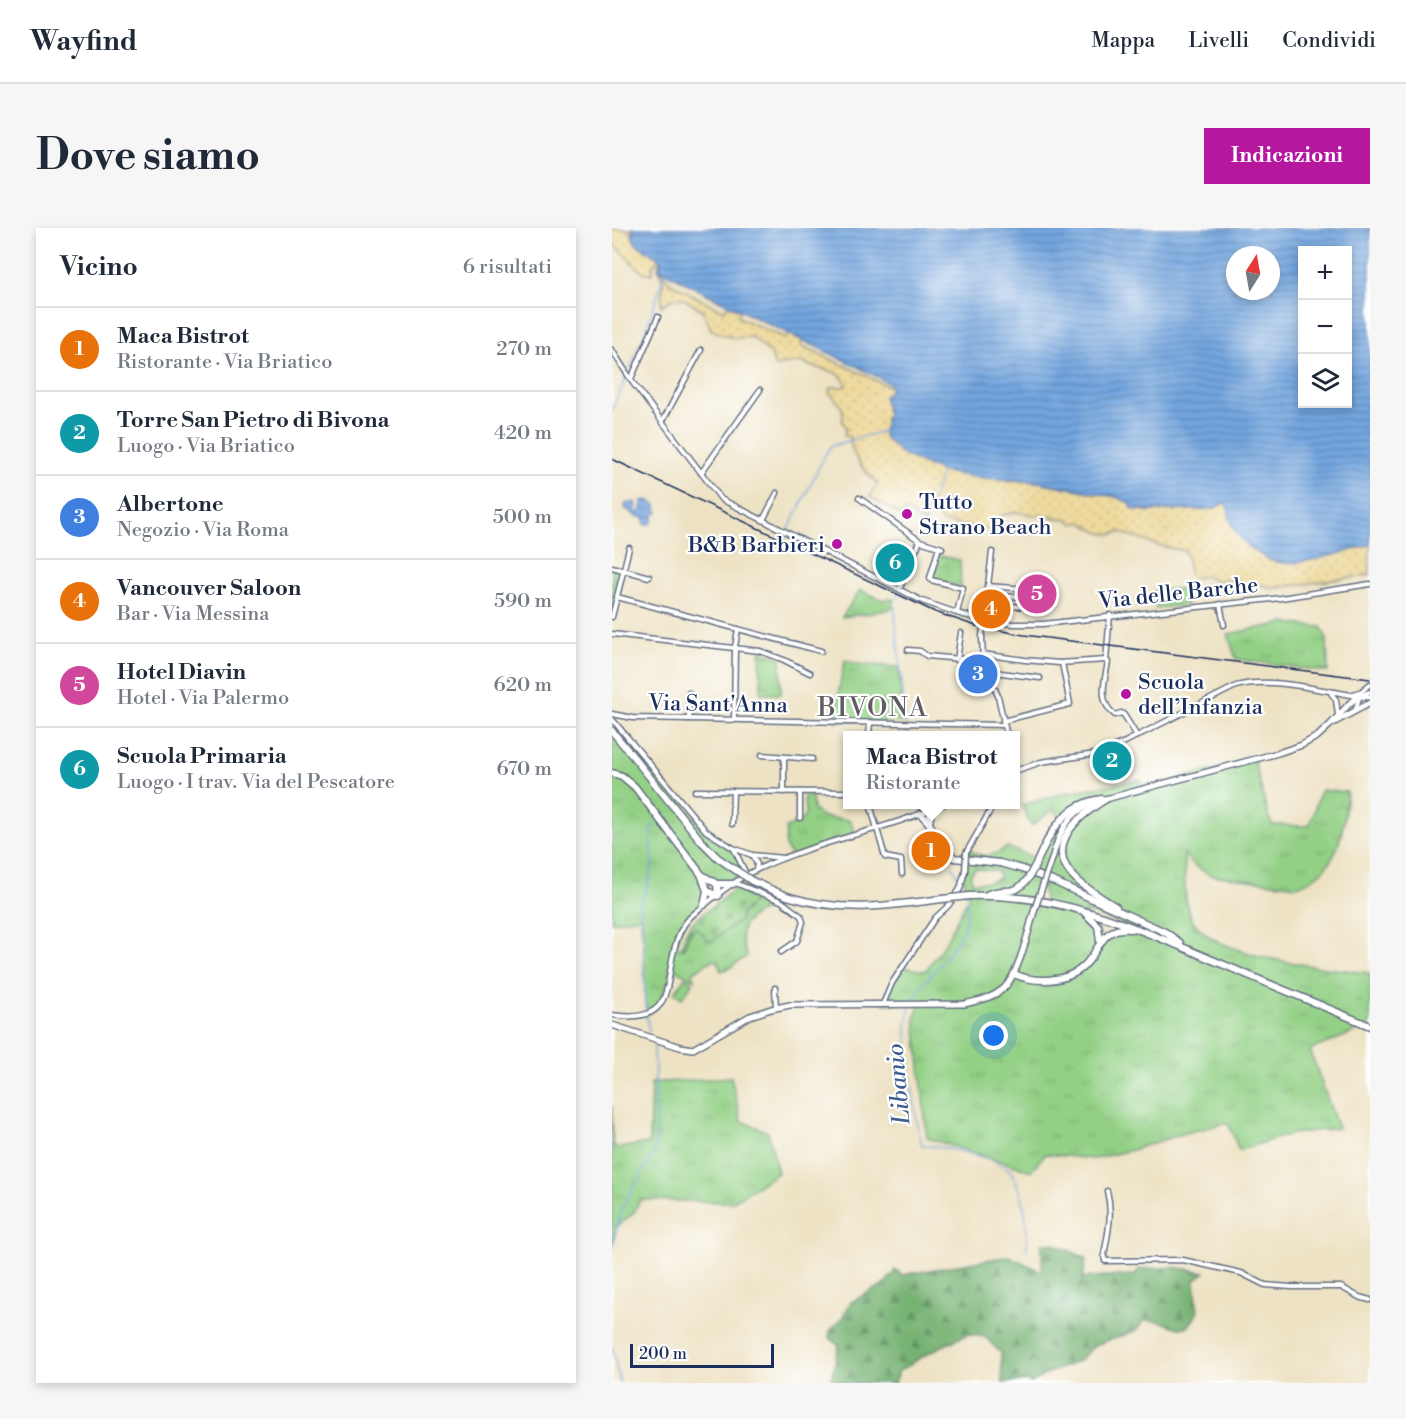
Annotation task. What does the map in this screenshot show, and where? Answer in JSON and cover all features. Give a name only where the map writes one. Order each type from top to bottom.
[{"type":"main road","points":[[612,731],[702,842],[718,858],[752,880],[788,897],[847,908],[985,895],[1028,899],[1082,910],[1139,929],[1370,1026]]},
{"type":"main road","points":[[612,773],[622,776],[635,788],[701,874],[707,891],[704,905]]},
{"type":"main road","points":[[985,895],[1021,888],[1050,835],[1069,811],[1089,801],[1106,799]]},
{"type":"main road","points":[[1106,799],[1087,810],[1069,828],[1064,842],[1065,865],[1077,880],[1130,917]]},
{"type":"main road","points":[[929,823],[931,810]]},
{"type":"main road","points":[[921,814],[938,840],[954,858],[1000,863],[1022,869],[1165,932],[1190,950]]},
{"type":"main road","points":[[701,874],[717,884],[734,884]]},
{"type":"main road","points":[[707,891],[718,896],[717,884]]},
{"type":"main road","points":[[1082,910],[1098,926],[1100,941]]},
{"type":"main road","points":[[1014,974],[1024,978],[1044,980],[1075,973],[1093,955],[1100,941],[1114,930],[1139,929]]},
{"type":"street","points":[[631,380],[658,317]]},
{"type":"street","name":"Via delle Barche","points":[[612,350],[662,422],[722,499],[922,601],[957,613],[1014,624],[1043,624],[1370,584]]},
{"type":"street","points":[[662,422],[701,350]]},
{"type":"street","points":[[701,473],[760,390]]},
{"type":"street","points":[[763,520],[777,493]]},
{"type":"street","points":[[859,498],[920,541],[940,547],[930,578],[963,588],[957,613]]},
{"type":"street","points":[[900,588],[920,541]]},
{"type":"street","points":[[612,617],[629,548]]},
{"type":"street","points":[[992,552],[985,605],[986,620],[981,636],[982,654],[986,670],[998,696],[1006,731]]},
{"type":"street","points":[[612,567],[649,577]]},
{"type":"street","points":[[987,586],[1030,589]]},
{"type":"street","points":[[986,596],[1035,597]]},
{"type":"street","points":[[617,597],[821,651]]},
{"type":"street","points":[[1220,604],[1224,625]]},
{"type":"street","points":[[985,605],[1034,607]]},
{"type":"street","points":[[1110,615],[1106,660],[1108,662],[1102,692],[1111,712],[1115,715],[1120,713],[1124,715],[1137,736]]},
{"type":"street","points":[[734,719],[735,647],[738,629]]},
{"type":"street","points":[[957,660],[961,633]]},
{"type":"street","points":[[612,634],[760,651],[810,673]]},
{"type":"street","points":[[908,650],[920,651],[927,656],[983,662]]},
{"type":"street","points":[[982,654],[1062,663],[1106,660]]},
{"type":"street","name":"Via Sant'Anna","points":[[612,716],[1003,723],[1070,704],[1062,663]]},
{"type":"street","points":[[986,670],[1040,678]]},
{"type":"street","points":[[1020,769],[1041,762],[1095,754],[1137,736],[1236,686],[1247,683],[1270,682],[1350,695],[1369,691]]},
{"type":"street","points":[[612,1025],[693,1049],[750,1016],[790,1005],[964,1004],[983,1000],[1004,987],[1014,974],[1057,841],[1069,819],[1083,808],[1106,799],[1302,745],[1318,736],[1361,694],[1369,691]]},
{"type":"street","points":[[1330,692],[1336,700],[1338,715]]},
{"type":"street","points":[[689,693],[689,719]]},
{"type":"street","points":[[1355,712],[1361,694]]},
{"type":"street","points":[[1331,724],[1370,703]]},
{"type":"street","points":[[612,716],[706,831],[733,848],[752,855],[784,858]]},
{"type":"street","points":[[869,731],[870,722]]},
{"type":"street","points":[[762,755],[812,759]]},
{"type":"street","points":[[784,757],[784,792]]},
{"type":"street","points":[[695,791],[843,792]]},
{"type":"street","points":[[732,824],[733,791]]},
{"type":"street","points":[[800,792],[800,818]]},
{"type":"street","points":[[871,809],[885,857],[901,860],[902,874]]},
{"type":"street","points":[[883,1004],[892,983],[935,918],[948,906],[961,887],[966,853],[991,809]]},
{"type":"street","points":[[612,1015],[636,1018],[649,1014],[660,1004],[666,993],[678,934],[685,922],[704,905],[740,880],[784,858],[931,810]]},
{"type":"street","points":[[733,848],[745,872],[740,880]]},
{"type":"street","points":[[752,855],[757,864],[756,870]]},
{"type":"street","points":[[743,865],[756,870]]},
{"type":"street","points":[[734,884],[743,885],[781,902],[801,916],[803,922],[796,941],[781,952]]},
{"type":"street","points":[[775,988],[776,1008]]},
{"type":"street","points":[[1107,1191],[1110,1218],[1105,1261],[1183,1260],[1241,1273],[1265,1285],[1341,1287],[1370,1300]]},
{"type":"green space","points":[[936,555],[960,560],[961,587],[931,580]]},
{"type":"green space","points":[[612,567],[623,570],[612,617]]},
{"type":"green space","points":[[1186,588],[1187,605],[1156,608],[1154,591]]},
{"type":"green space","points":[[860,590],[883,600],[893,599],[894,608],[842,617]]},
{"type":"green space","points":[[1284,623],[1321,627],[1327,639],[1328,672],[1236,659],[1228,634]]},
{"type":"green space","points":[[760,651],[781,658],[781,694],[761,694]]},
{"type":"green space","points":[[845,660],[858,664],[899,667],[903,722],[836,721]]},
{"type":"green space","points":[[612,730],[657,774],[706,831],[733,848],[745,872],[731,884],[720,883],[702,875],[706,898],[685,923],[676,947],[684,948],[689,934],[696,927],[740,915],[740,885],[788,905],[758,913],[750,918],[744,925],[742,933],[742,944],[747,956],[731,967],[721,971],[717,961],[712,960],[695,971],[693,975],[695,980],[672,968],[660,1004],[649,1014],[645,1003],[644,944],[640,917],[612,922]]},
{"type":"green space","points":[[1254,759],[1268,816],[1273,825],[1309,826],[1321,790],[1347,792],[1341,835],[1331,860],[1312,879],[1297,886],[1210,875],[1195,866],[1184,854],[1187,906],[1193,921],[1206,934],[1226,945],[1275,960],[1370,973],[1370,1026],[1310,1050],[1338,1128],[1291,1134],[1239,1150],[1228,1123],[1093,1159],[1045,1154],[1031,1171],[927,1138],[915,1017],[919,1004],[883,1004],[892,983],[904,967],[925,971],[944,945],[969,896],[963,872],[969,848],[977,854],[987,855],[997,853],[1007,847],[1035,858],[1048,833],[1061,817],[1053,810],[1031,826],[1022,805],[1068,792],[1140,780],[1144,788]],"holes":[[[975,869],[997,871],[1000,878],[989,882],[973,883],[970,875]],[[1043,886],[1044,902],[1035,908],[1029,899]],[[1084,911],[1135,929],[1108,934],[1100,940],[1100,933]],[[1142,930],[1165,932],[1186,949]]]},
{"type":"green space","points":[[804,796],[812,796],[813,810],[824,817],[850,820],[856,834],[792,856],[785,846],[786,828],[804,817]]},
{"type":"green space","points":[[740,885],[754,901],[740,915],[741,920],[710,942],[696,927],[681,948],[686,931],[694,921]]},
{"type":"green space","points":[[685,977],[693,983],[682,998],[674,993]]},
{"type":"green space","points":[[731,1077],[741,1121],[768,1132],[778,1173],[732,1202],[640,1200],[634,1212],[617,1227],[612,1248],[612,1106],[613,1144],[618,1148],[649,1143],[651,1083]]},
{"type":"green space","points":[[1042,1243],[1054,1244],[1086,1258],[1083,1279],[1135,1275],[1139,1269],[1173,1267],[1205,1272],[1195,1280],[1198,1313],[1188,1327],[1178,1328],[1162,1322],[1145,1320],[1136,1331],[1095,1345],[1079,1361],[1048,1373],[1031,1383],[1027,1381],[1002,1383],[1001,1353],[985,1337],[968,1334],[932,1351],[899,1371],[895,1383],[830,1383],[839,1346],[829,1338],[830,1331],[842,1318],[851,1302],[883,1285],[894,1270],[902,1275],[1009,1256],[1042,1270]]},
{"type":"sand","points":[[612,228],[635,230],[635,233],[632,232],[635,242],[661,260],[660,269],[670,283],[724,311],[728,305],[739,309],[739,318],[786,338],[788,334],[802,340],[801,345],[892,388],[884,397],[887,414],[883,431],[902,454],[945,472],[973,477],[1038,482],[1116,497],[1130,503],[1133,509],[1148,511],[1213,509],[1227,502],[1233,527],[1252,550],[1337,553],[1370,544],[1370,575],[1270,589],[1266,585],[1255,586],[1250,591],[1244,592],[1227,579],[1216,581],[1205,576],[1192,578],[1185,551],[1156,545],[1120,532],[1105,534],[1081,522],[1074,524],[1068,520],[1015,512],[997,517],[996,531],[943,522],[936,515],[931,502],[924,525],[906,510],[902,516],[870,497],[877,483],[859,462],[850,437],[844,436],[846,428],[842,421],[842,409],[829,392],[831,387],[847,385],[838,374],[801,362],[775,367],[771,354],[752,337],[733,338],[711,330],[703,311],[684,299],[674,298],[661,306],[663,282],[658,268],[660,261],[654,263],[652,274],[642,272],[612,243]]},
{"type":"water","points":[[632,228],[1370,228],[1370,544],[1314,560],[1276,562],[1260,555],[1240,538],[1232,525],[1226,502],[1213,509],[1148,511],[1133,509],[1130,503],[1116,497],[1038,482],[973,477],[930,467],[902,454],[884,437],[887,414],[884,397],[892,388],[889,383],[660,269],[661,260],[635,243],[631,232],[635,233]]},
{"type":"water","points":[[648,500],[656,505],[658,513],[654,514],[652,523],[645,525],[644,517],[636,516],[625,508],[625,505],[634,502],[637,505],[635,512],[637,513],[641,510],[642,501]]},
{"type":"waterway","points":[[629,370],[646,330],[665,272]]},
{"type":"waterway","points":[[612,410],[626,378]]},
{"type":"waterway","points":[[781,545],[831,446],[883,431]]},
{"type":"waterway","name":"Libanio","points":[[923,529],[942,471]]},
{"type":"waterway","name":"Libanio","points":[[899,592],[894,603],[907,731]]},
{"type":"waterway","points":[[649,1032],[645,1003],[644,944],[640,903],[653,865],[651,831],[655,823]]},
{"type":"waterway","name":"Libanio","points":[[952,866],[961,881]]},
{"type":"waterway","name":"Libanio","points":[[963,885],[966,895]]},
{"type":"waterway","name":"Libanio","points":[[913,1001],[948,954],[963,929],[967,915],[967,899]]},
{"type":"waterway","name":"Libanio","points":[[911,1005],[908,1017],[908,1052],[922,1145],[983,1157],[1011,1172],[1023,1200],[1027,1250]]},
{"type":"waterway","points":[[612,1248],[622,1208],[654,1152],[657,1136],[654,1046]]},
{"type":"waterway","points":[[612,1347],[620,1383]]},
{"type":"railway","points":[[612,459],[935,612],[976,626],[1024,635],[1370,679]]},
{"type":"place","name":"Tutto Strano Beach","points":[[907,514]]},
{"type":"place","name":"B&B Barbieri","points":[[837,544]]},
{"type":"place","name":"Scuola Primaria","points":[[895,563]]},
{"type":"place","name":"Hotel Diavin","points":[[1037,594]]},
{"type":"place","name":"Vancouver Saloon","points":[[991,609]]},
{"type":"place","name":"Albertone","points":[[978,674]]},
{"type":"place","name":"Scuola dell’Infanzia","points":[[1126,694]]},
{"type":"place","name":"Torre San Pietro di Bivona","points":[[1112,761]]},
{"type":"place","name":"Maca Bistrot","points":[[931,851]]},
{"type":"district","name":"BIVONA","points":[[873,707]]}]
